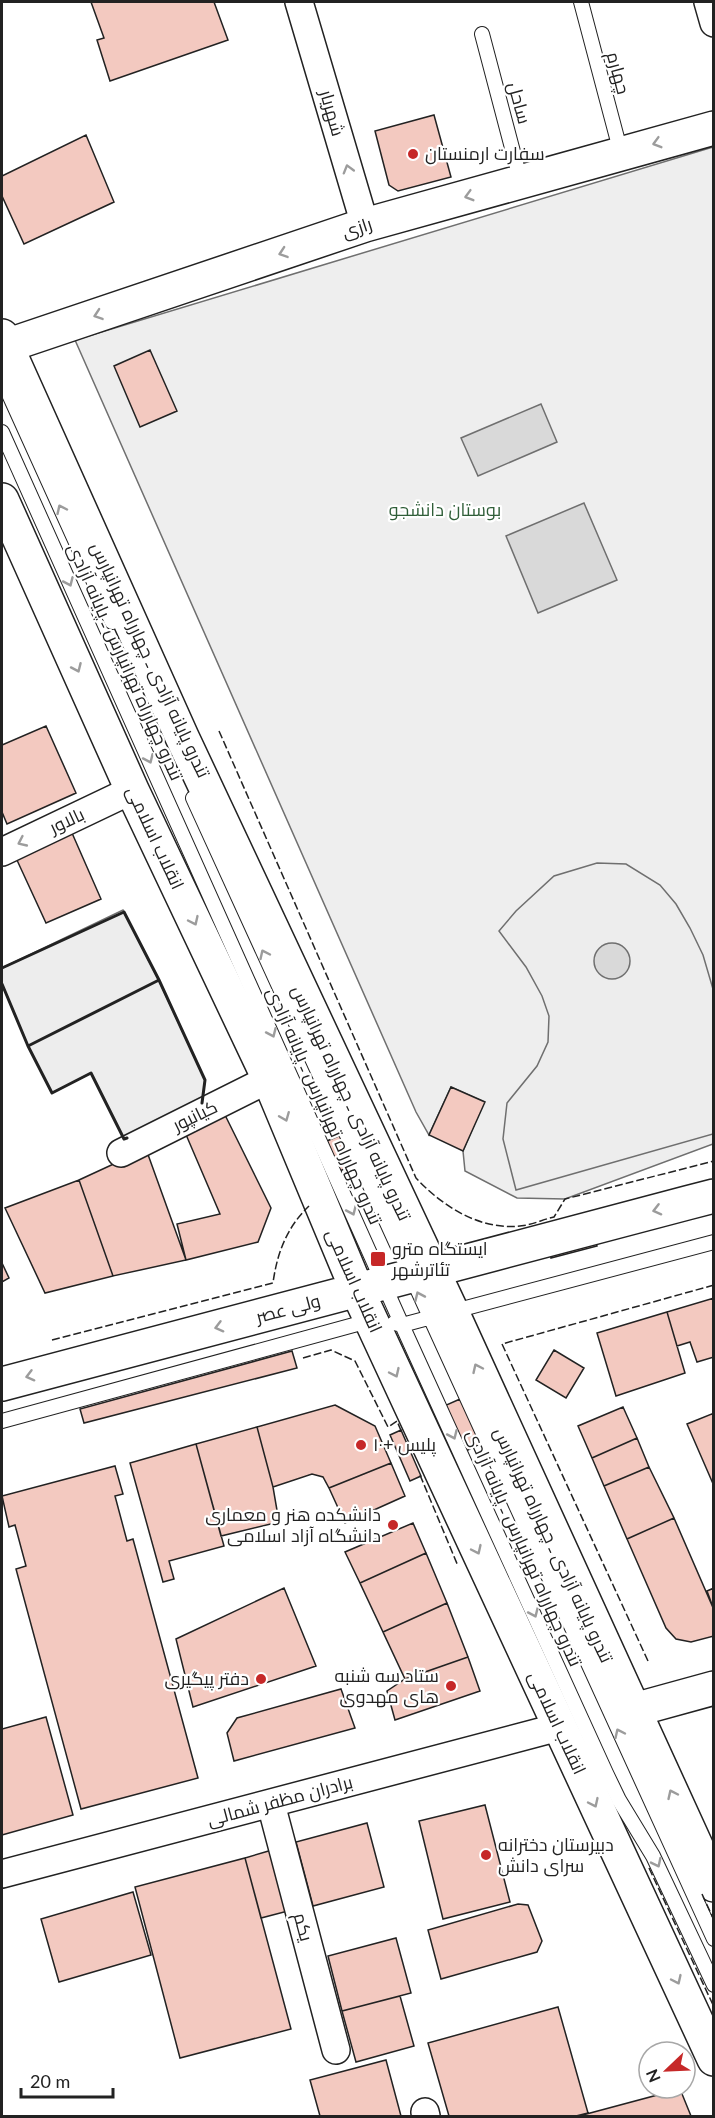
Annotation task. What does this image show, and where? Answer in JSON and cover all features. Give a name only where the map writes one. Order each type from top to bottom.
[{"type":"main road","name":"رازی","points":[[4,341],[364,225],[714,128]]},
{"type":"main road","name":"انقلاب اسلامی","points":[[4,341],[182,736],[396,1279],[387,1322],[559,1727],[714,2059]]},
{"type":"main road","name":"انقلاب اسلامی","points":[[2,500],[132,790],[270,1079],[396,1279],[440,1315],[634,1710],[714,1885]]},
{"type":"main road","name":"ولی عصر","points":[[2,1384],[714,1196]]},
{"type":"main road","points":[[634,1710],[714,1688]]},
{"type":"street","name":"شهریار","points":[[299,2],[364,225]]},
{"type":"street","points":[[708,2],[714,22]]},
{"type":"street","name":"بالاور","points":[[2,852],[132,790]]},
{"type":"street","name":"کیانپور","points":[[121,1153],[270,1079]]},
{"type":"street","name":"برادران مظفر شمالی","points":[[2,1874],[559,1727]]},
{"type":"street","name":"یکم","points":[[271,1804],[336,2050]]},
{"type":"lane","name":"چهارم","points":[[580,2],[621,153]]},
{"type":"lane","name":"ساحل","points":[[482,34],[521,182]]},
{"type":"lane","name":"تندرو پایانه آزادی ـ چهارراه تهرانپارس","points":[[2,379],[120,638]]},
{"type":"lane","name":"تندرو چهارراه تهرانپارس ـ پایانه آزادی","points":[[2,432],[396,1279]]},
{"type":"lane","name":"تندرو پایانه آزادی ـ چهارراه تهرانپارس","points":[[189,789],[396,1279]]},
{"type":"lane","points":[[2,1421],[387,1322],[440,1315],[714,1242]]},
{"type":"lane","name":"تندرو پایانه آزادی ـ چهارراه تهرانپارس","points":[[440,1315],[714,1939]]},
{"type":"lane","name":"تندرو چهارراه تهرانپارس ـ پایانه آزادی","points":[[387,1322],[619,1800],[653,1856],[714,1985]]},
{"type":"green space","name":"بوستان دانشجو","points":[[713,147],[713,1144],[565,1199],[517,1198],[465,1171],[463,1151],[484,1102],[451,1087],[429,1135],[416,1112],[75,340]]},
{"type":"shaded area","points":[[541,404],[557,442],[478,476],[461,438]]},
{"type":"shaded area","points":[[584,503],[617,580],[538,613],[506,536]]},
{"type":"shaded area","points":[[597,863],[626,864],[660,885],[676,904],[703,955],[713,989],[713,1134],[516,1190],[503,1139],[507,1103],[537,1066],[548,1042],[549,1016],[542,996],[526,967],[499,931],[516,911],[554,876]]},
{"type":"shaded area","points":[[123,910],[205,1080],[202,1105],[124,1139],[91,1073],[52,1093],[28,1046],[2,984],[2,968]]},
{"type":"shaded area","points":[[612,943],[625,948],[630,961],[625,974],[612,979],[599,974],[594,961],[599,948]]},
{"type":"building","points":[[91,2],[214,2],[228,40],[110,81],[97,40],[104,38]]},
{"type":"building","name":"سفارت ارمنستان","points":[[434,115],[451,177],[398,191],[389,185],[375,131]]},
{"type":"building","points":[[86,135],[114,202],[24,244],[2,196],[2,176]]},
{"type":"building","points":[[150,350],[177,411],[140,427],[114,366]]},
{"type":"building","points":[[46,726],[76,793],[7,824],[2,812],[2,745]]},
{"type":"building","points":[[72,833],[101,899],[46,923],[16,858]]},
{"type":"building","points":[[451,1087],[485,1102],[463,1151],[429,1135]]},
{"type":"building","points":[[224,1113],[271,1208],[258,1242],[186,1260],[177,1224],[220,1214],[184,1130]]},
{"type":"building","points":[[343,1134],[357,1163],[340,1171],[327,1141]]},
{"type":"building","points":[[146,1149],[186,1260],[113,1276],[79,1180]]},
{"type":"building","points":[[79,1180],[113,1276],[45,1293],[5,1208]]},
{"type":"building","points":[[592,1231],[597,1246],[551,1258],[549,1242]]},
{"type":"building","points":[[2,1263],[9,1278],[2,1282]]},
{"type":"building","points":[[714,1298],[714,1357],[697,1362],[690,1342],[677,1346],[667,1312]]},
{"type":"building","points":[[667,1312],[685,1373],[616,1396],[597,1333]]},
{"type":"building","points":[[554,1350],[584,1368],[566,1398],[536,1380]]},
{"type":"building","points":[[292,1351],[297,1368],[84,1423],[80,1409]]},
{"type":"building","points":[[460,1399],[482,1443],[466,1451],[444,1406]]},
{"type":"building","points":[[335,1405],[375,1426],[391,1463],[329,1488],[323,1477],[312,1474],[273,1487],[257,1427]]},
{"type":"building","points":[[623,1407],[637,1438],[592,1458],[578,1426]]},
{"type":"building","points":[[714,1413],[714,1486],[687,1424]]},
{"type":"building","points":[[257,1427],[273,1487],[279,1522],[221,1536],[196,1444]]},
{"type":"building","points":[[401,1430],[421,1476],[410,1481],[390,1435]]},
{"type":"building","points":[[637,1438],[649,1467],[604,1486],[592,1458]]},
{"type":"building","points":[[196,1444],[224,1546],[169,1561],[174,1579],[163,1582],[130,1463]]},
{"type":"building","points":[[391,1463],[405,1496],[345,1523],[329,1488]]},
{"type":"building","points":[[115,1466],[123,1494],[115,1496],[127,1541],[133,1539],[198,1778],[81,1809],[16,1569],[26,1566],[15,1525],[9,1527],[2,1496]]},
{"type":"building","points":[[649,1467],[674,1518],[627,1539],[604,1486]]},
{"type":"building","points":[[674,1518],[714,1610],[714,1636],[691,1642],[676,1639],[666,1628],[627,1539]]},
{"type":"building","points":[[413,1523],[426,1553],[360,1583],[345,1552]]},
{"type":"building","points":[[426,1553],[447,1603],[383,1632],[360,1583]]},
{"type":"building","points":[[284,1588],[316,1666],[193,1707],[176,1639]]},
{"type":"building","points":[[714,1588],[714,1610],[707,1591]]},
{"type":"building","points":[[447,1603],[468,1657],[405,1679],[383,1632]]},
{"type":"building","points":[[468,1657],[480,1691],[395,1720],[387,1691],[405,1679]]},
{"type":"building","points":[[341,1689],[355,1728],[234,1761],[227,1733],[237,1718]]},
{"type":"building","points":[[46,1717],[73,1815],[2,1835],[2,1729]]},
{"type":"building","points":[[485,1805],[510,1902],[443,1919],[419,1821]]},
{"type":"building","points":[[367,1823],[384,1887],[313,1906],[296,1842]]},
{"type":"building","points":[[272,1850],[288,1911],[261,1918],[245,1858]]},
{"type":"building","points":[[245,1858],[291,2029],[180,2058],[135,1887]]},
{"type":"building","points":[[133,1892],[151,1955],[59,1982],[41,1919]]},
{"type":"building","points":[[518,1904],[528,1905],[542,1941],[537,1952],[441,1979],[428,1930]]},
{"type":"building","points":[[396,1938],[411,1993],[342,2011],[328,1956]]},
{"type":"building","points":[[400,1996],[414,2046],[356,2062],[342,2011]]},
{"type":"building","points":[[558,2007],[588,2113],[576,2116],[449,2116],[428,2043]]},
{"type":"building","points":[[386,2060],[401,2116],[320,2116],[310,2080]]},
{"type":"building","points":[[639,2100],[684,2100],[691,2116],[579,2116]]},
{"type":"fence","points":[[219,731],[416,1178],[427,1189],[466,1216],[480,1222],[511,1227],[554,1217],[565,1199],[714,1161]]},
{"type":"fence","points":[[52,1340],[273,1283],[284,1241],[301,1214],[309,1206]]},
{"type":"fence","points":[[648,1661],[502,1344],[714,1285]]},
{"type":"fence","points":[[303,1358],[331,1350],[355,1361],[388,1427],[397,1421],[402,1433]]},
{"type":"fence","points":[[420,1475],[458,1566]]},
{"type":"fence","points":[[649,1868],[714,2007]]},
{"type":"fence","points":[[702,1894],[714,1920]]},
{"type":"wall","points":[[2,968],[124,912],[159,980]]},
{"type":"wall","points":[[28,1046],[159,980],[205,1080],[202,1103]]},
{"type":"wall","points":[[2,984],[28,1046],[52,1093],[91,1073],[124,1139],[127,1138]]},
{"type":"place","name":"سفارت ارمنستان","points":[[413,154]]},
{"type":"place","name":"ایستگاه مترو تئاترشهر","points":[[378,1259]]},
{"type":"place","name":"پلیس +۱۰","points":[[361,1445]]},
{"type":"place","name":"دانشکده هنر و معماری دانشگاه آزاد اسلامی","points":[[393,1525]]},
{"type":"place","name":"دفتر پیگیری","points":[[261,1679]]},
{"type":"place","name":"ستاد سه شنبه های مهدوی","points":[[451,1686]]},
{"type":"place","name":"دبیرستان دخترانه سرای دانش","points":[[486,1855]]}]
